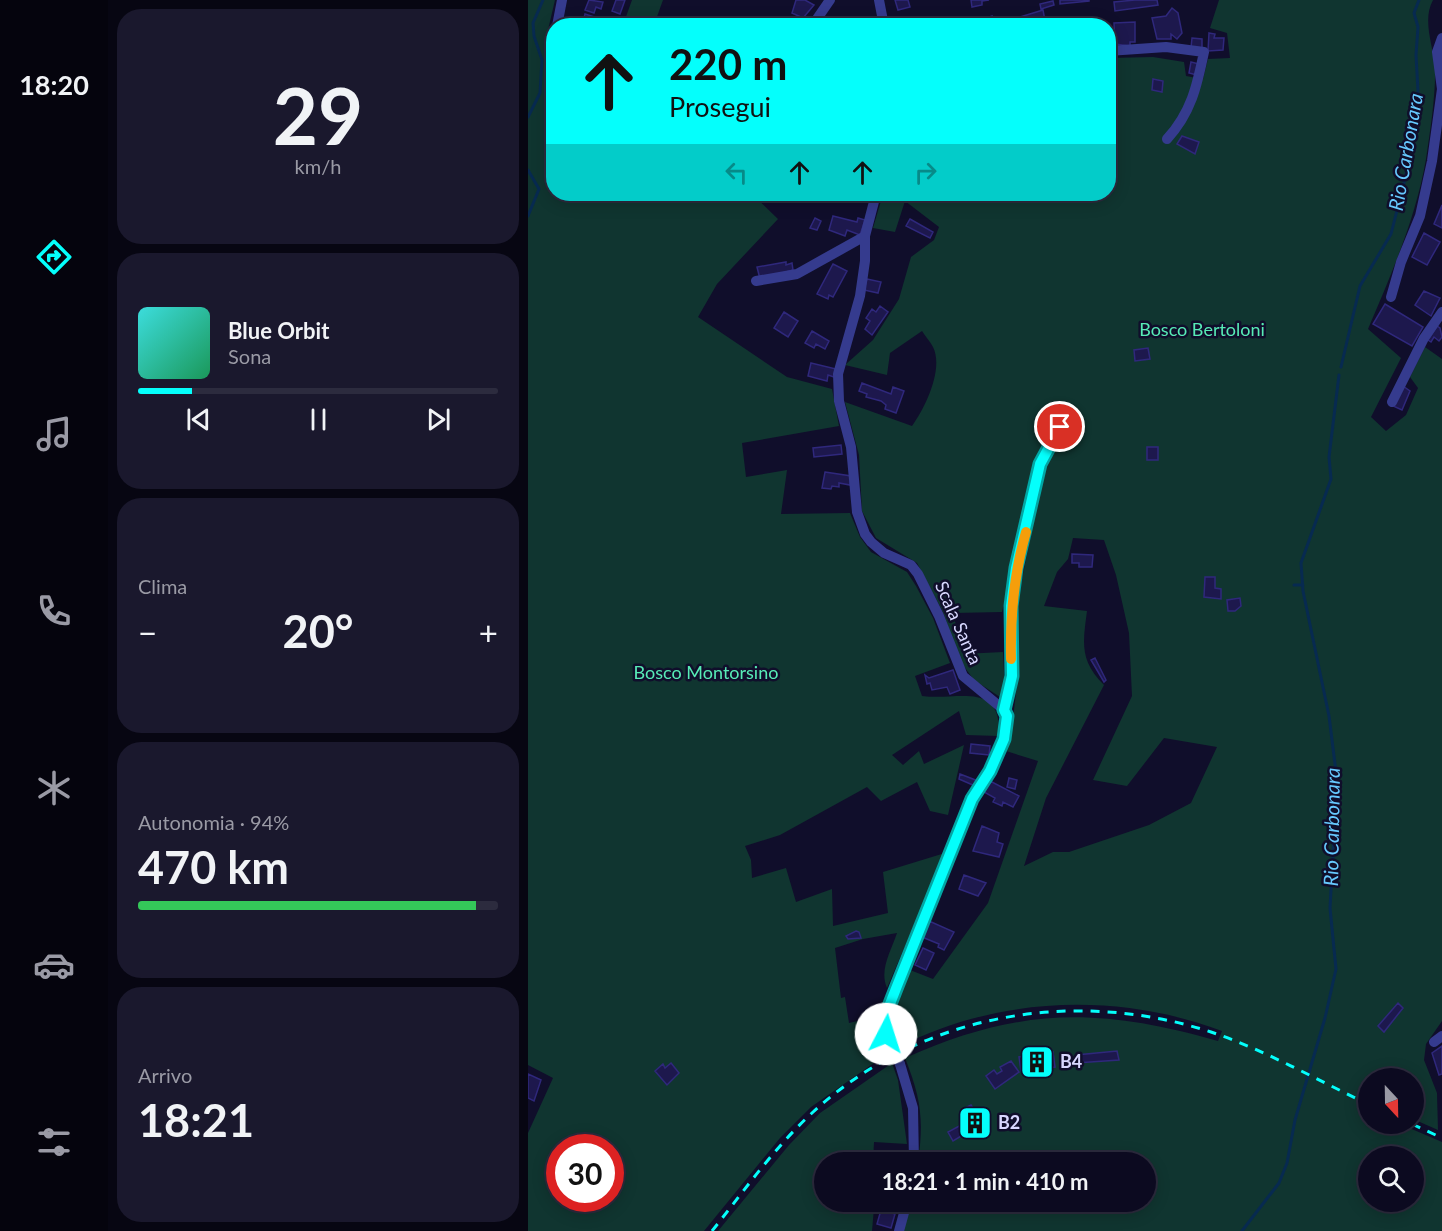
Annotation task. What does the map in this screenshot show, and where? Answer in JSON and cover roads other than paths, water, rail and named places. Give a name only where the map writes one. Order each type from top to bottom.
[{"type":"street","points":[[559,18],[562,0]]},
{"type":"street","points":[[818,18],[830,0]]},
{"type":"street","points":[[879,0],[882,18]]},
{"type":"street","points":[[1391,297],[1401,262],[1420,216],[1432,161],[1442,89],[1437,52],[1442,38]]},
{"type":"street","points":[[1116,50],[1166,47],[1204,52],[1191,105],[1181,123],[1167,139]]},
{"type":"street","name":"Scala Santa","points":[[874,201],[865,236],[865,261],[860,296],[837,374],[843,415],[851,447],[854,491],[861,527],[880,549],[911,565],[918,574],[939,616],[963,676],[1004,710]]},
{"type":"street","points":[[756,281],[797,274],[865,236]]},
{"type":"street","points":[[1392,402],[1410,364],[1442,312]]},
{"type":"street","points":[[914,1152],[913,1108],[900,1064],[888,1038],[885,1020],[972,799],[999,752],[1006,726],[1004,710],[1012,676],[1011,606],[1016,568],[1040,464],[1060,427]]},
{"type":"street","points":[[899,1231],[904,1212]]},
{"type":"waterway","points":[[528,117],[540,93],[542,60],[534,36],[533,23],[543,0]]},
{"type":"waterway","name":"Rio Carbonara","points":[[1341,367],[1360,286],[1391,234],[1406,175],[1410,132],[1418,91],[1416,55],[1418,27],[1414,13],[1419,0]]},
{"type":"waterway","points":[[528,170],[539,189],[528,216]]},
{"type":"waterway","name":"Rio Carbonara","points":[[1242,1231],[1279,1183],[1287,1163],[1295,1120],[1325,1018],[1336,969],[1330,908],[1337,780],[1329,716],[1303,591],[1301,563],[1331,479],[1329,457],[1339,375]]},
{"type":"waterway","points":[[1294,585],[1303,585]]},
{"type":"railway","points":[[712,1231],[785,1141],[812,1113],[854,1079],[900,1052],[949,1032],[1000,1018],[1052,1012],[1105,1012],[1159,1018],[1231,1039],[1358,1099]]},
{"type":"railway","points":[[1424,1130],[1442,1138]]},
{"type":"place","name":"B4","points":[[1037,1062]]},
{"type":"place","name":"B2","points":[[975,1123]]},
{"type":"park label","name":"Bosco Bertoloni","points":[[1202,330]]},
{"type":"park label","name":"Bosco Montorsino","points":[[706,673]]}]
